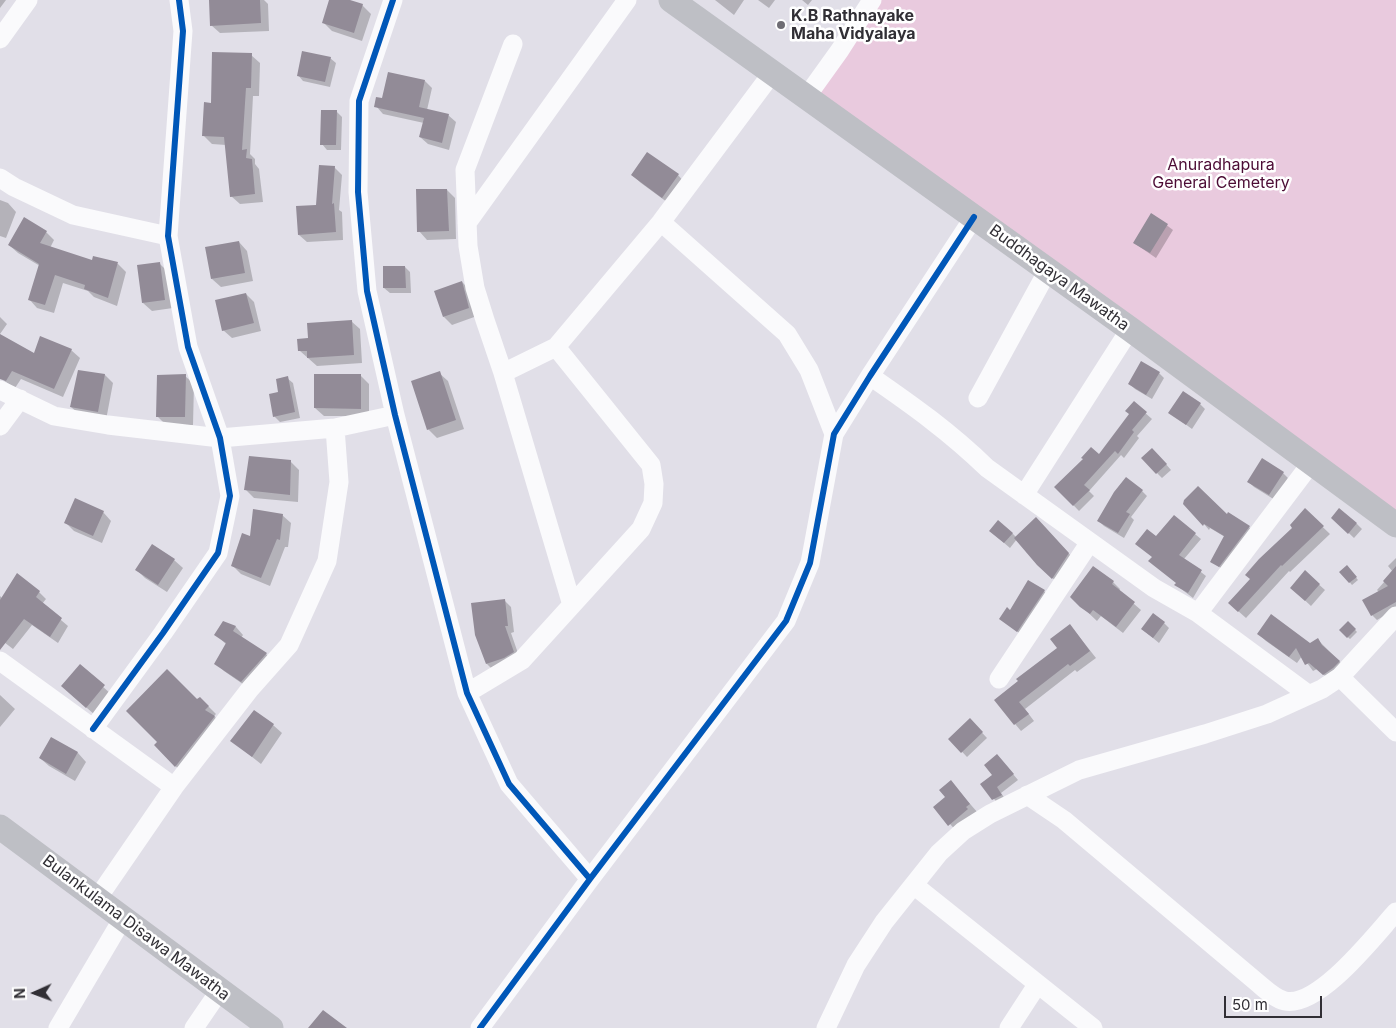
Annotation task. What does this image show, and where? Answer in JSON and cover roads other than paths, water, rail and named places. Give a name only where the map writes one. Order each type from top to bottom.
[{"type":"main road","name":"Buddhagaya Mawatha","points":[[671,0],[1130,329],[1396,525]]},
{"type":"main road","name":"Bulankulama Disawa Mawatha","points":[[0,827],[271,1028]]},
{"type":"street","points":[[0,39],[28,0]]},
{"type":"street","points":[[93,729],[163,634],[218,553],[230,496],[220,438],[188,347],[168,236],[183,31],[179,0]]},
{"type":"street","points":[[393,0],[359,101],[358,192],[367,291],[395,415],[467,693],[510,784],[590,880]]},
{"type":"street","points":[[467,223],[627,0]]},
{"type":"street","points":[[807,96],[840,50],[872,0]]},
{"type":"street","points":[[513,44],[465,170],[468,246],[476,288],[572,605]]},
{"type":"street","points":[[502,374],[556,347],[661,222],[774,72]]},
{"type":"street","points":[[0,178],[14,188],[73,215],[168,236]]},
{"type":"street","points":[[480,1028],[786,621],[810,563],[834,434],[974,217]]},
{"type":"street","points":[[661,222],[787,334],[809,370],[834,434]]},
{"type":"street","points":[[978,398],[1048,270]]},
{"type":"street","points":[[1024,495],[1130,329]]},
{"type":"street","points":[[467,693],[522,660],[641,529],[653,503],[654,484],[651,465],[556,347]]},
{"type":"street","points":[[870,376],[932,418],[987,468],[1024,495],[1154,588],[1198,613],[1309,695]]},
{"type":"street","points":[[0,390],[54,416],[108,426],[220,438],[335,428],[395,415]]},
{"type":"street","points":[[0,426],[20,399]]},
{"type":"street","points":[[97,899],[174,787],[250,689],[289,645],[327,561],[339,482],[335,428]]},
{"type":"street","points":[[1198,613],[1312,462]]},
{"type":"street","points":[[999,679],[1090,542]]},
{"type":"street","points":[[826,1028],[856,965],[884,922],[915,886],[939,853],[963,831],[990,814],[1079,770],[1267,714],[1322,689],[1340,677],[1396,616]]},
{"type":"street","points":[[0,661],[174,787]]},
{"type":"street","points":[[1340,677],[1396,732]]},
{"type":"street","points":[[1028,795],[1064,820],[1259,984],[1285,1001],[1303,998],[1322,988],[1342,971],[1396,912]]},
{"type":"street","points":[[915,886],[1092,1028]]},
{"type":"street","points":[[58,1028],[122,918]]},
{"type":"street","points":[[1009,1028],[1037,985]]},
{"type":"street","points":[[194,1028],[220,990]]},
{"type":"place","name":"K.B Rathnayake Maha Vidyalaya","points":[[781,25]]},
{"type":"park label","name":"Anuradhapura General Cemetery","points":[[1221,174]]}]
